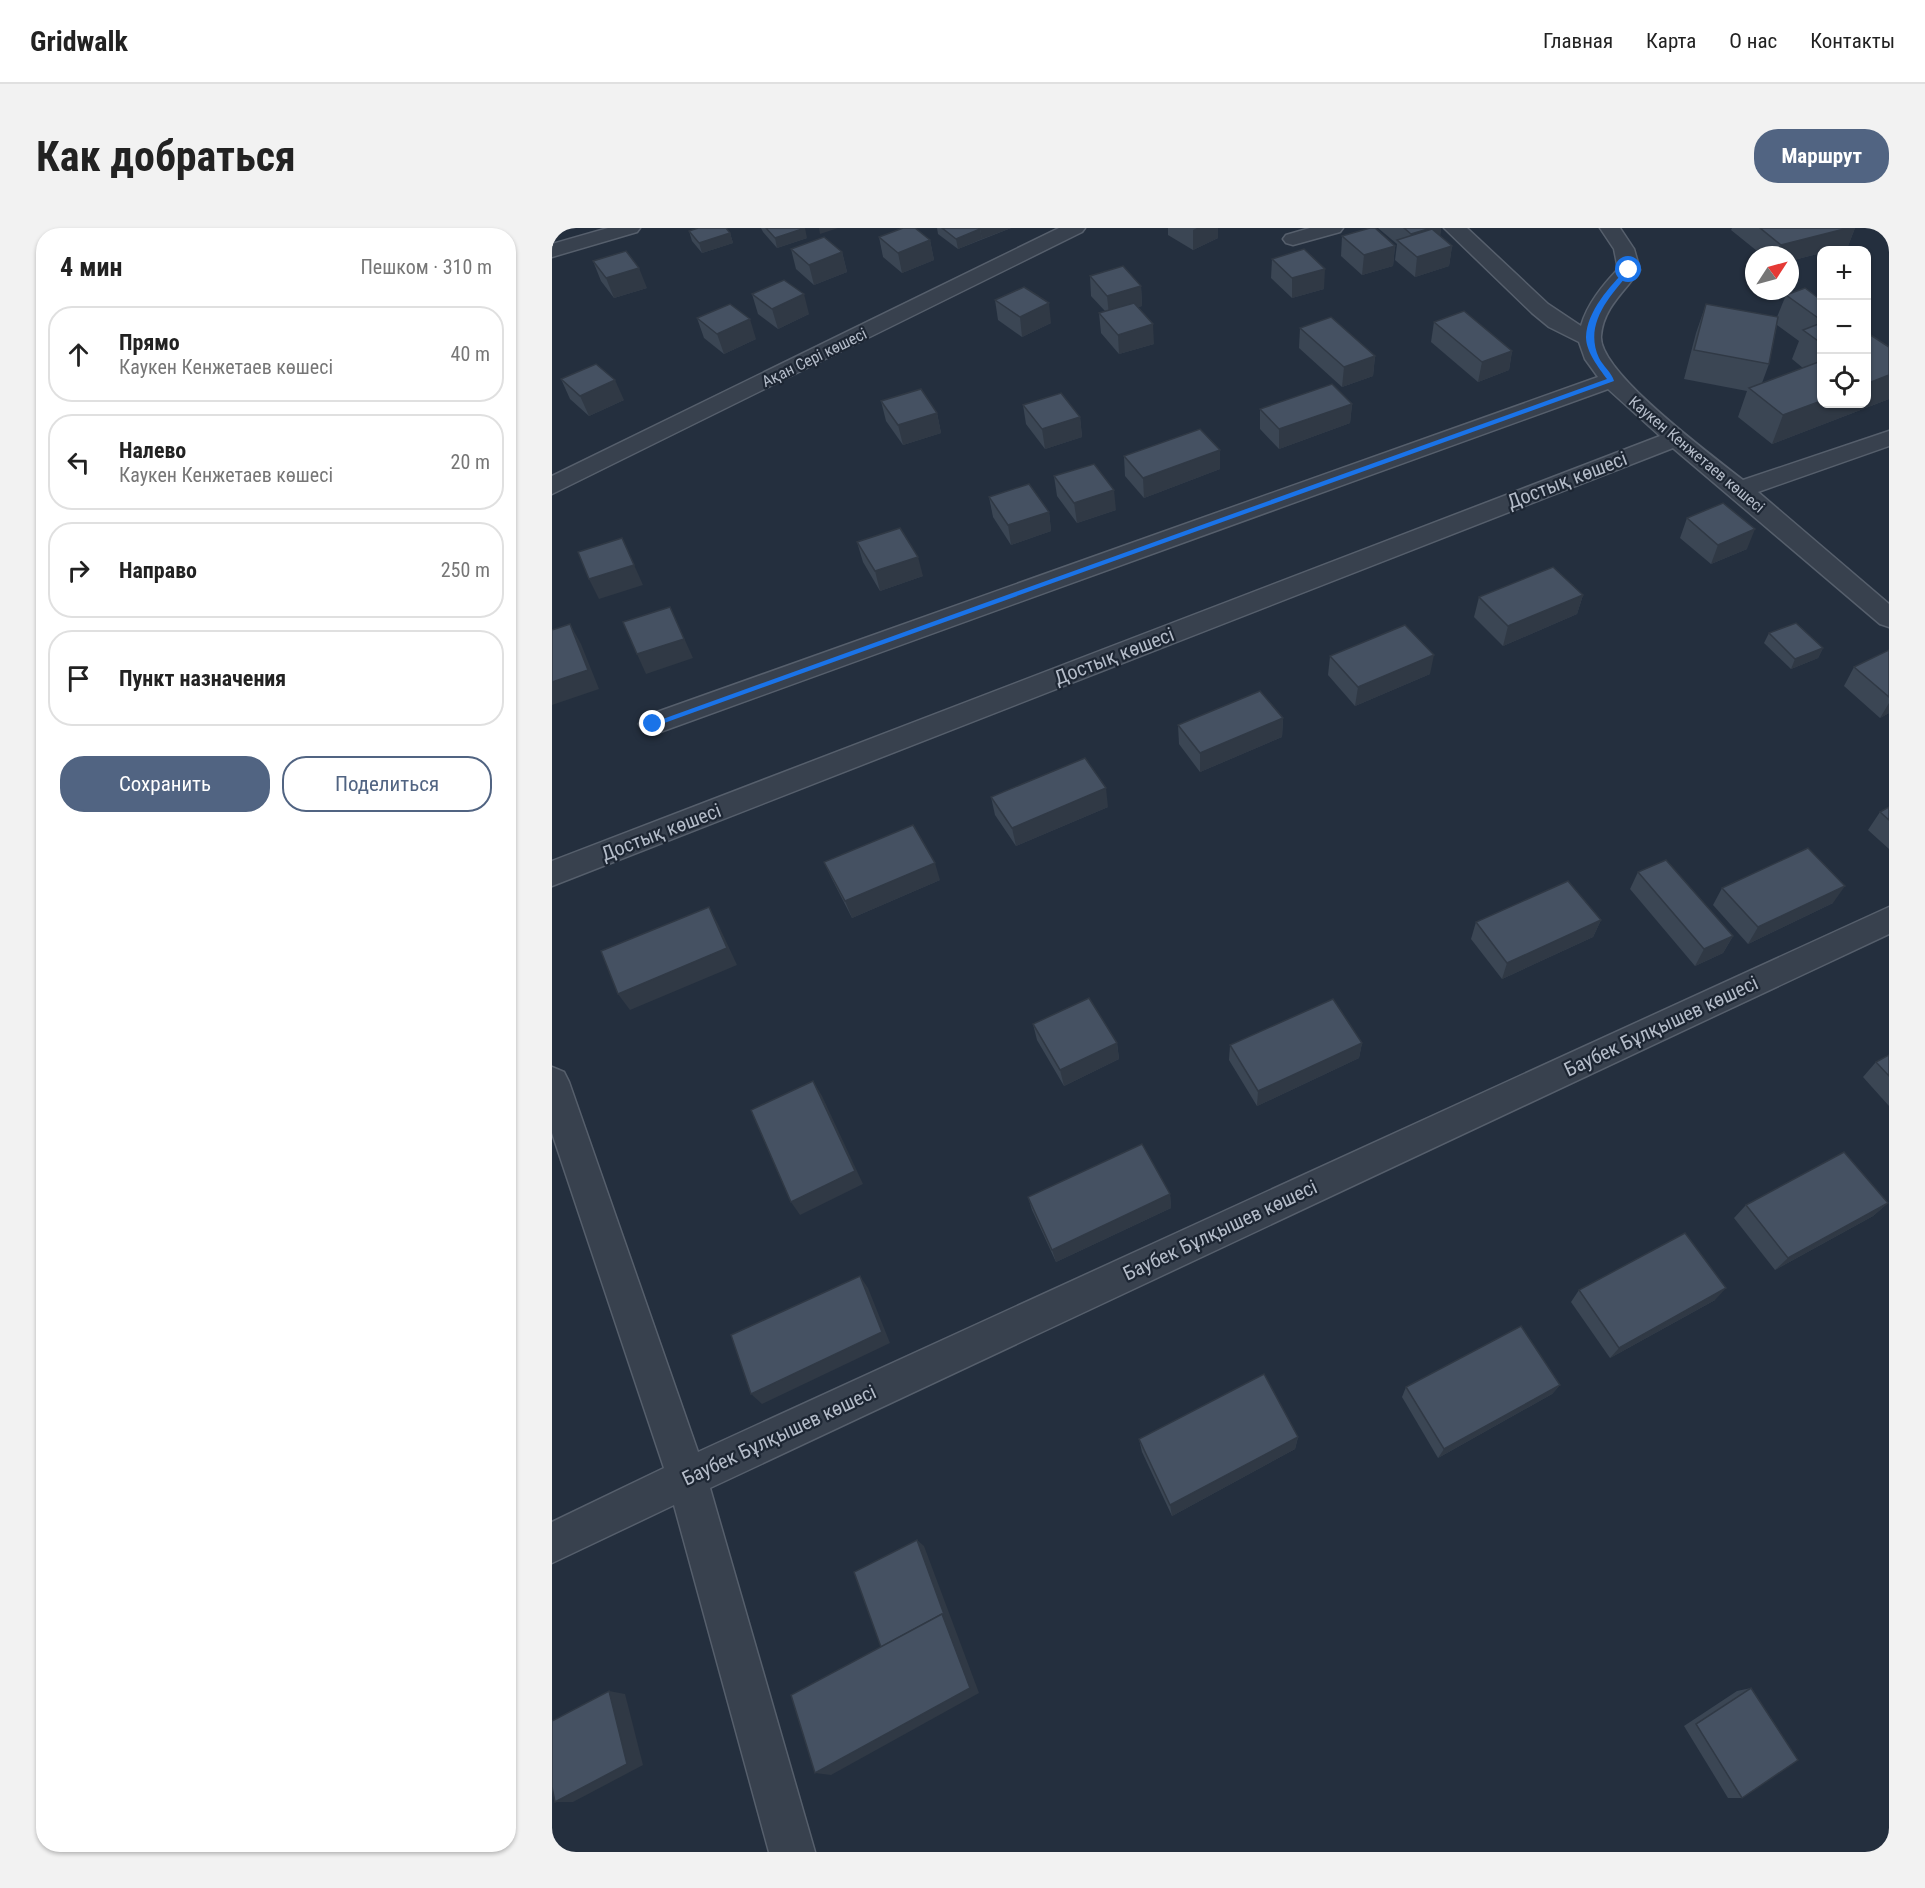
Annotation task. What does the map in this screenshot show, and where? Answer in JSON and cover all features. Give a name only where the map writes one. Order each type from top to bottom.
[{"type":"street","points":[[552,251],[630,228]]},
{"type":"street","name":"Ақан Сері көшесі","points":[[552,486],[1075,228]]},
{"type":"street","points":[[1293,239],[1333,228]]},
{"type":"street","points":[[1454,228],[1473,241],[1546,314],[1565,327],[1589,338],[1595,315],[1612,288],[1629,270],[1624,249],[1610,228]]},
{"type":"street","name":"Каукен Кенжетаев көшесі","points":[[1589,338],[1596,359],[1611,380],[1889,618]]},
{"type":"street","points":[[653,724],[1611,380]]},
{"type":"street","name":"Достық көшесі","points":[[552,874],[1676,438]]},
{"type":"street","points":[[1740,490],[1889,438]]},
{"type":"street","name":"Баубек Бұлқышев көшесі","points":[[552,1543],[687,1478],[1889,920]]},
{"type":"street","points":[[552,1082],[687,1478],[792,1852]]},
{"type":"building","points":[[698,228],[726,228],[730,233],[699,243],[689,231]]},
{"type":"building","points":[[766,228],[805,228],[775,238]]},
{"type":"building","points":[[903,228],[915,228],[930,240],[898,253],[879,237]]},
{"type":"building","points":[[942,228],[979,228],[980,229],[956,239]]},
{"type":"building","points":[[1375,228],[1395,246],[1364,255],[1342,236]]},
{"type":"building","points":[[1404,228],[1431,228],[1411,234]]},
{"type":"building","points":[[1760,228],[1848,228],[1781,245]]},
{"type":"building","points":[[1432,229],[1452,246],[1417,257],[1397,240]]},
{"type":"building","points":[[824,237],[842,252],[809,265],[791,249]]},
{"type":"building","points":[[1304,249],[1325,269],[1292,278],[1272,259]]},
{"type":"building","points":[[626,251],[639,268],[606,278],[593,261]]},
{"type":"building","points":[[1123,266],[1141,286],[1107,296],[1090,276]]},
{"type":"building","points":[[784,280],[804,294],[772,309],[752,294]]},
{"type":"building","points":[[1024,287],[1049,303],[1020,317],[995,300]]},
{"type":"building","points":[[1805,288],[1817,297],[1817,317],[1793,300],[1799,300],[1799,290]]},
{"type":"building","points":[[1134,303],[1153,324],[1118,335],[1099,313]]},
{"type":"building","points":[[730,304],[750,319],[717,334],[697,318]]},
{"type":"building","points":[[1706,304],[1778,317],[1769,364],[1694,350]]},
{"type":"building","points":[[1464,311],[1512,351],[1482,362],[1434,322]]},
{"type":"building","points":[[1331,317],[1375,356],[1344,367],[1300,328]]},
{"type":"building","points":[[1817,325],[1817,340],[1803,330]]},
{"type":"building","points":[[1871,335],[1889,347],[1889,375],[1871,382]]},
{"type":"building","points":[[1817,362],[1817,402],[1783,415],[1749,388]]},
{"type":"building","points":[[596,364],[615,380],[580,396],[561,379]]},
{"type":"building","points":[[1332,384],[1352,404],[1279,429],[1260,409]]},
{"type":"building","points":[[921,389],[937,413],[898,425],[881,401]]},
{"type":"building","points":[[1061,393],[1080,417],[1042,429],[1023,405]]},
{"type":"building","points":[[1200,429],[1220,450],[1143,478],[1124,456]]},
{"type":"building","points":[[1094,464],[1114,490],[1074,503],[1054,476]]},
{"type":"building","points":[[1029,484],[1049,512],[1008,525],[989,497]]},
{"type":"building","points":[[1723,503],[1755,529],[1718,545],[1687,518]]},
{"type":"building","points":[[900,528],[918,557],[875,571],[857,542]]},
{"type":"building","points":[[622,538],[634,565],[589,579],[578,552]]},
{"type":"building","points":[[1553,567],[1583,595],[1508,626],[1479,597]]},
{"type":"building","points":[[670,607],[684,639],[637,654],[623,622]]},
{"type":"building","points":[[1796,623],[1823,648],[1795,659],[1769,633]]},
{"type":"building","points":[[570,624],[588,670],[552,682],[552,630]]},
{"type":"building","points":[[1405,625],[1434,655],[1358,687],[1330,656]]},
{"type":"building","points":[[1889,650],[1889,697],[1854,667]]},
{"type":"building","points":[[1260,691],[1283,718],[1200,753],[1178,725]]},
{"type":"building","points":[[1085,758],[1106,788],[1012,828],[991,797]]},
{"type":"building","points":[[1889,807],[1889,820],[1880,812]]},
{"type":"building","points":[[913,825],[935,863],[845,901],[824,862]]},
{"type":"building","points":[[1808,848],[1845,886],[1758,927],[1722,888]]},
{"type":"building","points":[[1666,860],[1733,936],[1704,949],[1638,872]]},
{"type":"building","points":[[1568,881],[1601,920],[1507,963],[1476,922]]},
{"type":"building","points":[[709,907],[727,948],[618,994],[601,951]]},
{"type":"building","points":[[1089,998],[1117,1043],[1060,1070],[1033,1024]]},
{"type":"building","points":[[1333,999],[1362,1043],[1258,1091],[1230,1045]]},
{"type":"building","points":[[1889,1055],[1889,1076],[1876,1062]]},
{"type":"building","points":[[813,1081],[855,1171],[791,1202],[751,1110]]},
{"type":"building","points":[[1142,1144],[1170,1194],[1052,1250],[1028,1197]]},
{"type":"building","points":[[1844,1152],[1888,1203],[1788,1258],[1746,1205]]},
{"type":"building","points":[[1685,1233],[1726,1288],[1619,1348],[1579,1290]]},
{"type":"building","points":[[860,1276],[882,1332],[751,1394],[731,1335]]},
{"type":"building","points":[[1521,1326],[1560,1385],[1444,1449],[1406,1387]]},
{"type":"building","points":[[1264,1374],[1298,1437],[1170,1505],[1139,1439]]},
{"type":"building","points":[[917,1540],[945,1617],[942,1614],[881,1647],[854,1572]]},
{"type":"building","points":[[942,1614],[970,1688],[815,1773],[791,1695]]},
{"type":"building","points":[[1751,1688],[1798,1760],[1742,1798],[1696,1724]]},
{"type":"building","points":[[609,1691],[627,1764],[555,1802],[552,1787],[552,1721]]},
{"type":"route","points":[[653,724],[1611,380],[1596,359],[1589,338],[1595,315],[1612,288],[1629,270]]}]
